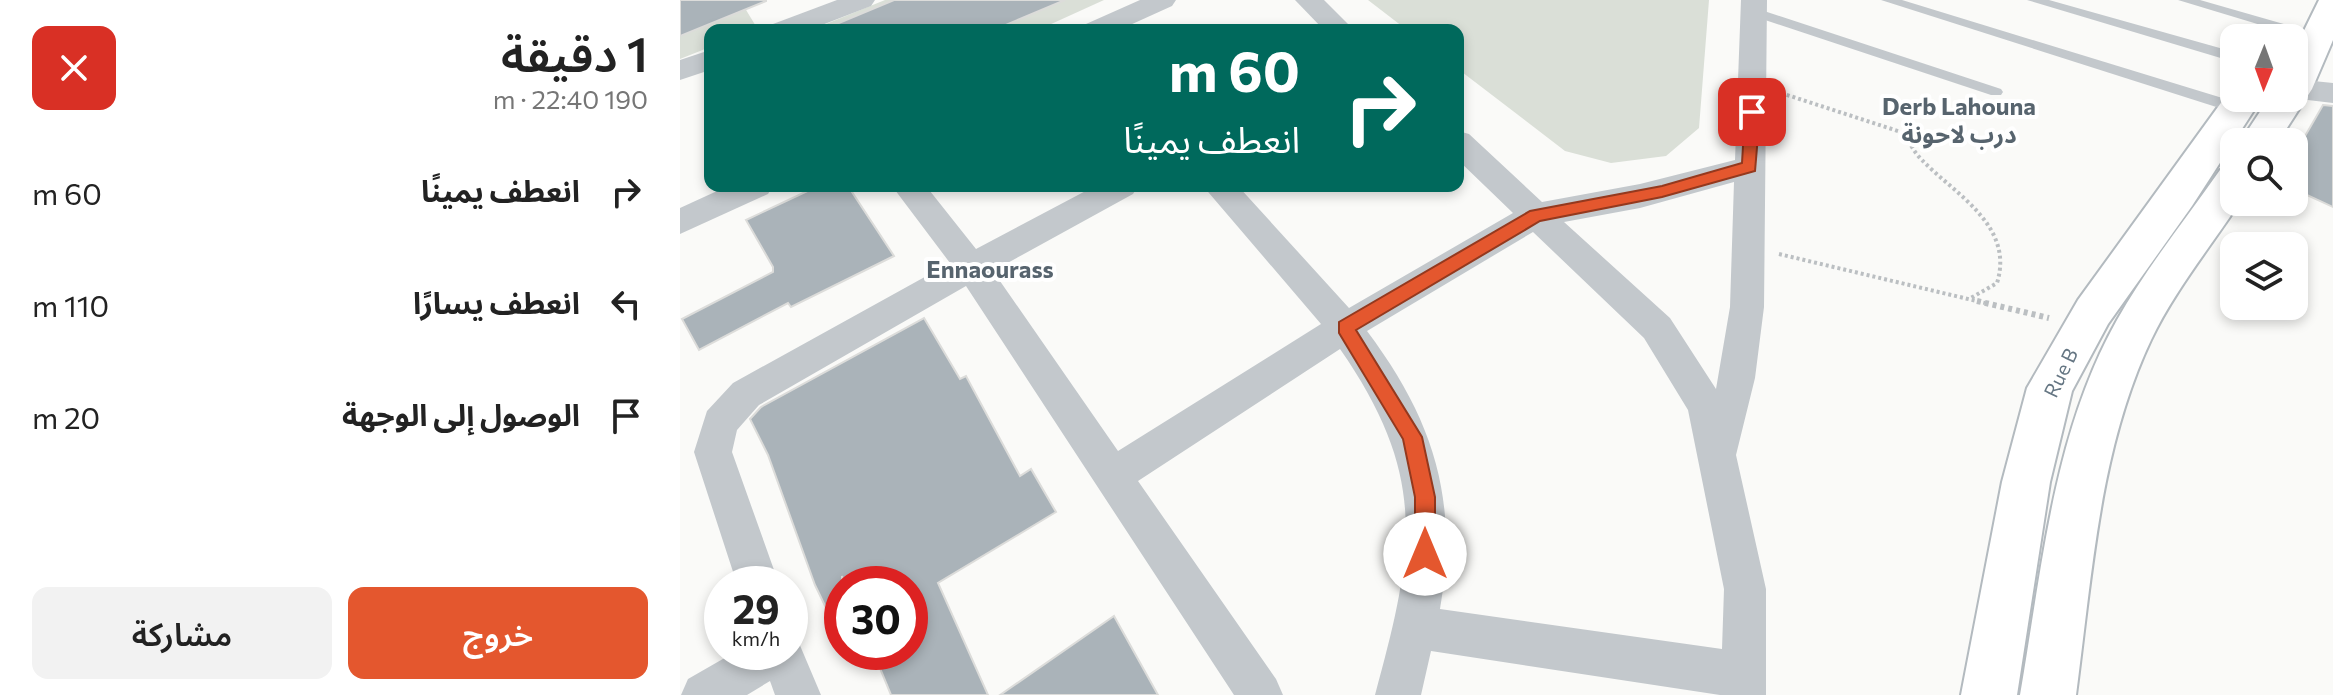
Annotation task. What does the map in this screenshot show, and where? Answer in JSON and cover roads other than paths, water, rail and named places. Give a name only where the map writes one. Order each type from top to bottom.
[{"type":"street","points":[[786,24],[862,0]]},
{"type":"street","points":[[1109,24],[1163,0]]},
{"type":"street","points":[[1308,0],[1334,24]]},
{"type":"street","points":[[2301,24],[2333,3]]},
{"type":"street","points":[[1718,457],[1737,378],[1747,307],[1754,6]]},
{"type":"street","points":[[680,71],[704,61]]},
{"type":"street","points":[[2308,90],[2333,93]]},
{"type":"street","name":"Rue B","points":[[1989,695],[2026,482],[2050,388],[2085,326],[2247,116]]},
{"type":"street","points":[[1415,627],[1743,684],[1745,589],[1706,406],[1657,328],[1464,148]]},
{"type":"street","points":[[1114,475],[1345,327],[1536,215],[1666,190],[1750,167]]},
{"type":"street","points":[[680,222],[744,192]]},
{"type":"street","points":[[913,192],[971,266],[1260,695]]},
{"type":"street","points":[[752,566],[713,452],[720,423],[746,394],[971,266],[1111,192]]},
{"type":"street","points":[[1224,192],[1345,327],[1412,437],[1425,497],[1425,554],[1415,627],[1398,695]]},
{"type":"street","points":[[2048,695],[2083,468],[2106,396],[2133,331],[2220,201]]},
{"type":"street","points":[[704,695],[747,670]]},
{"type":"street","points":[[786,670],[798,695]]},
{"type":"lane","points":[[1888,0],[2247,116]]},
{"type":"lane","points":[[2034,0],[2220,53]]},
{"type":"lane","points":[[2185,0],[2289,24]]},
{"type":"lane","points":[[1754,6],[1996,92]]},
{"type":"district","name":"Derb Lahouna درب لاحونة","points":[[1959,121]]},
{"type":"district","name":"Ennaourass","points":[[990,270]]}]
